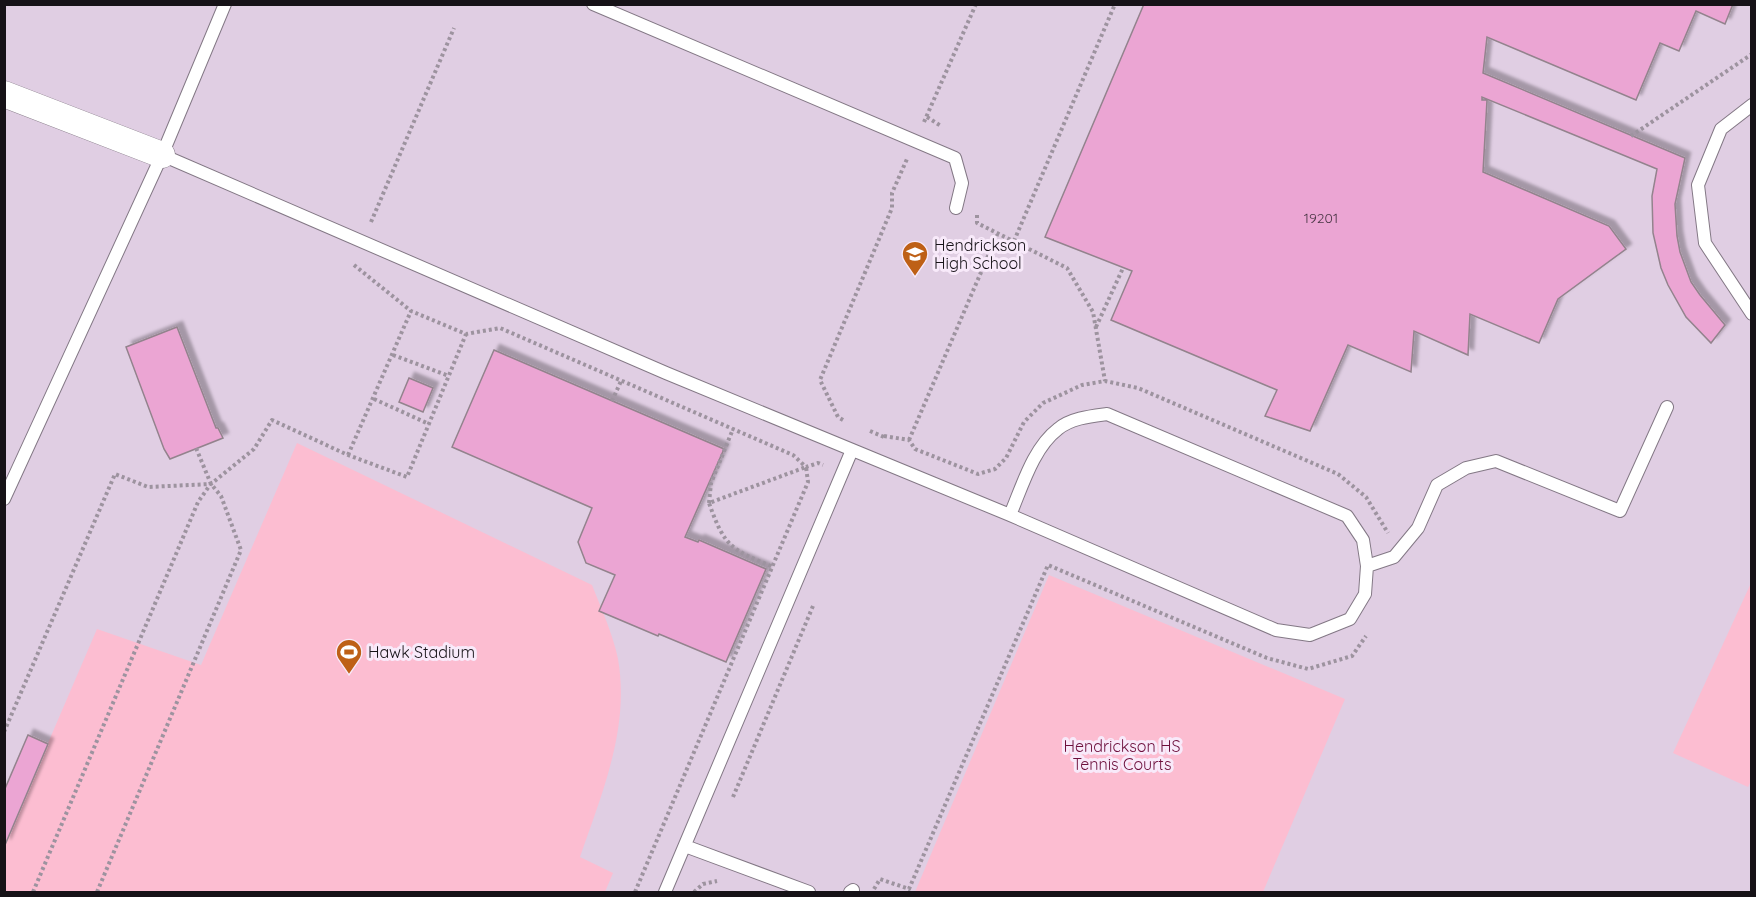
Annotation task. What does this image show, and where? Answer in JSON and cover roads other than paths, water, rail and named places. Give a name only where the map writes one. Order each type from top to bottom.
[{"type":"street","points":[[4,94],[162,155]]},
{"type":"lane","points":[[4,500],[162,155],[225,4]]},
{"type":"lane","points":[[593,4],[955,158],[962,183],[956,208]]},
{"type":"lane","points":[[1752,105],[1721,129],[1698,185],[1705,243],[1752,314]]},
{"type":"lane","points":[[162,155],[656,368],[1010,515],[1276,630],[1310,635],[1350,619],[1365,594],[1367,567],[1363,540],[1347,516],[1107,414],[1086,417],[1058,428],[1040,449],[1010,515]]},
{"type":"lane","points":[[1367,567],[1394,557],[1418,528],[1437,485],[1466,468],[1496,461],[1620,511],[1667,407]]},
{"type":"lane","points":[[665,892],[852,450]]},
{"type":"lane","points":[[685,846],[809,892]]},
{"type":"place","name":"Hendrickson High School","points":[[915,277]]},
{"type":"place","name":"Hawk Stadium","points":[[349,675]]},
{"type":"park label","name":"Hendrickson HS Tennis Courts","points":[[1122,755]]}]
